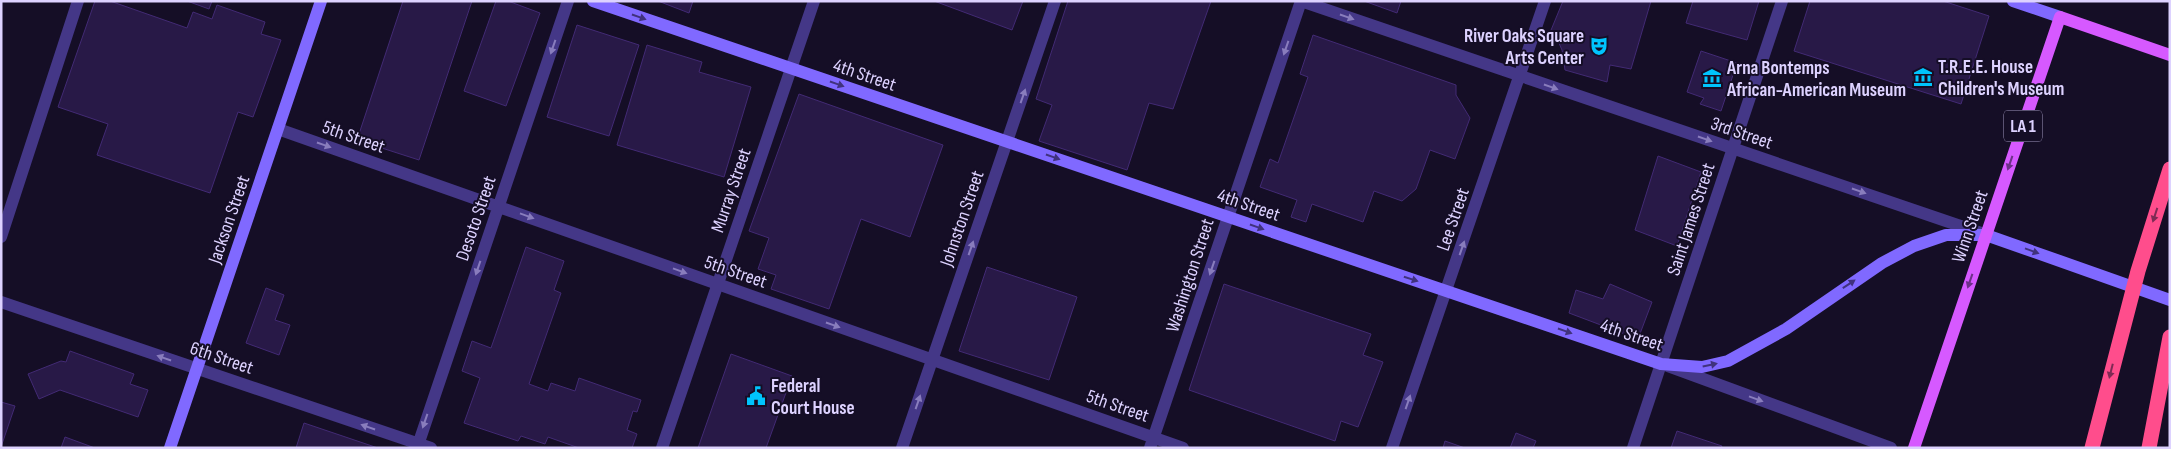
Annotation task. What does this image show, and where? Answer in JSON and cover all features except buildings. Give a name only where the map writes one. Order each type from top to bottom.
[{"type":"highway","points":[[2092,448],[2138,271],[2170,168]]},
{"type":"highway","points":[[2149,448],[2170,337]]},
{"type":"main road","name":"Jackson Street","points":[[170,448],[321,1]]},
{"type":"main road","name":"4th Street","points":[[593,1],[1661,364]]},
{"type":"main road","points":[[2013,1],[2170,55]]},
{"type":"main road","name":"Winn Street","points":[[1914,448],[2060,17]]},
{"type":"main road","points":[[1661,364],[1702,367],[1728,361],[1786,329],[1882,262],[1914,246],[1946,235],[1986,235]]},
{"type":"main road","name":"3rd Street","points":[[1986,235],[2170,300]]},
{"type":"street","points":[[1,237],[78,1]]},
{"type":"street","name":"Desoto Street","points":[[417,446],[568,1]]},
{"type":"street","name":"Murray Street","points":[[662,448],[814,1]]},
{"type":"street","name":"Johnston Street","points":[[902,448],[1056,1]]},
{"type":"street","name":"3rd Street","points":[[1301,1],[1986,235]]},
{"type":"street","name":"Washington Street","points":[[1151,443],[1301,1]]},
{"type":"street","name":"Lee Street","points":[[1392,448],[1545,1]]},
{"type":"street","name":"Saint James Street","points":[[1633,448],[1782,1]]},
{"type":"street","name":"5th Street","points":[[278,129],[932,360],[1151,443],[1182,448]]},
{"type":"street","name":"6th Street","points":[[1,302],[417,446],[431,448]]},
{"type":"street","name":"4th Street","points":[[1661,364],[1891,448]]},
{"type":"place","name":"River Oaks Square Arts Center","points":[[1599,46]]},
{"type":"place","name":"T.R.E.E. House Children's Museum","points":[[1923,77]]},
{"type":"place","name":"Arna Bontemps African-American Museum","points":[[1712,78]]},
{"type":"place","name":"Federal Court House","points":[[756,396]]}]
